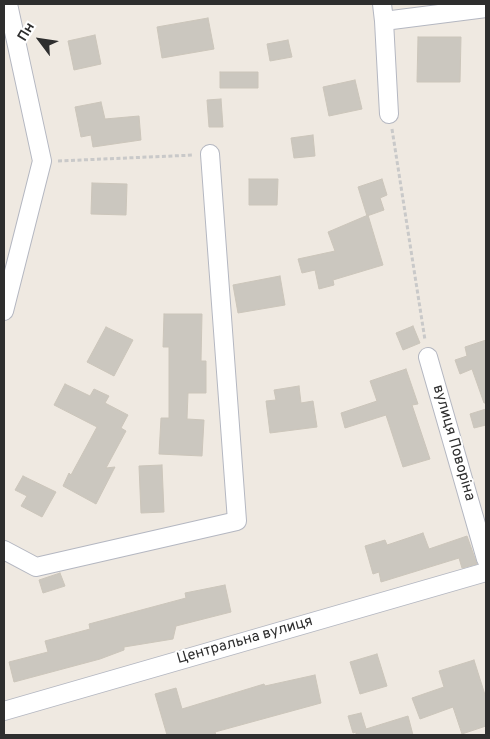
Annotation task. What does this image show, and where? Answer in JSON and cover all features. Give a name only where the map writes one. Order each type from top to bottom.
[{"type":"street","points":[[4,311],[42,162],[8,4]]},
{"type":"street","points":[[382,4],[389,114]]},
{"type":"street","points":[[384,22],[486,8]]},
{"type":"street","points":[[4,550],[36,567],[237,521],[210,154]]},
{"type":"street","name":"вулиця Поворіна","points":[[428,357],[486,558]]},
{"type":"street","name":"Центральна вулиця","points":[[4,711],[486,572]]},
{"type":"path","points":[[389,114],[428,357]]},
{"type":"path","points":[[42,162],[210,154]]},
{"type":"building","points":[[208,18],[214,49],[162,58],[157,27]]},
{"type":"building","points":[[95,35],[101,64],[74,70],[68,41]]},
{"type":"building","points":[[418,37],[461,37],[460,82],[417,82]]},
{"type":"building","points":[[288,40],[292,57],[270,61],[267,44]]},
{"type":"building","points":[[220,72],[258,72],[258,88],[220,88]]},
{"type":"building","points":[[355,80],[362,109],[329,116],[323,87]]},
{"type":"building","points":[[221,99],[223,127],[209,127],[207,100]]},
{"type":"building","points":[[101,102],[105,119],[139,116],[141,140],[93,147],[91,135],[81,137],[75,107]]},
{"type":"building","points":[[313,135],[315,156],[294,158],[291,138]]},
{"type":"building","points":[[249,179],[278,179],[277,205],[249,205]]},
{"type":"building","points":[[382,179],[387,195],[380,198],[384,210],[367,216],[358,187]]},
{"type":"building","points":[[92,183],[127,184],[126,215],[91,214]]},
{"type":"building","points":[[368,215],[383,265],[333,280],[334,285],[319,289],[315,270],[302,273],[298,259],[335,251],[328,232]]},
{"type":"building","points":[[280,276],[285,305],[238,313],[233,285]]},
{"type":"building","points":[[164,314],[202,314],[201,361],[206,361],[206,393],[188,393],[187,419],[204,420],[202,456],[159,454],[161,418],[169,418],[169,347],[163,347]]},
{"type":"building","points":[[413,326],[420,343],[403,350],[396,333]]},
{"type":"building","points":[[106,327],[133,340],[114,376],[87,362]]},
{"type":"building","points":[[486,340],[486,403],[484,403],[472,369],[460,374],[455,360],[467,356],[465,347]]},
{"type":"building","points":[[406,369],[418,404],[412,405],[430,459],[403,467],[386,415],[345,428],[341,413],[377,401],[370,381]]},
{"type":"building","points":[[65,384],[90,396],[94,389],[109,396],[105,403],[128,415],[121,428],[126,431],[106,468],[115,467],[96,504],[63,486],[97,427],[54,405]]},
{"type":"building","points":[[299,386],[301,403],[313,401],[317,427],[270,433],[266,401],[276,400],[274,390]]},
{"type":"building","points":[[486,409],[486,425],[474,428],[470,414]]},
{"type":"building","points":[[162,465],[164,512],[141,513],[139,466]]},
{"type":"building","points":[[23,476],[56,492],[42,517],[21,506],[27,496],[15,490]]},
{"type":"building","points":[[423,533],[429,549],[467,536],[477,564],[462,568],[459,558],[381,582],[379,572],[373,574],[365,546],[385,540],[387,545]]},
{"type":"building","points":[[60,573],[65,586],[43,593],[39,580]]},
{"type":"building","points":[[225,585],[231,612],[176,626],[173,639],[124,647],[124,650],[100,659],[14,682],[9,662],[48,652],[45,641],[90,629],[89,624],[186,598],[185,593]]},
{"type":"building","points":[[377,654],[387,686],[360,694],[350,662]]},
{"type":"building","points":[[474,660],[486,698],[486,726],[462,734],[453,707],[420,719],[412,698],[444,687],[439,671]]},
{"type":"building","points":[[315,675],[321,703],[215,732],[216,735],[167,735],[155,694],[176,688],[182,709],[264,684],[265,686]]},
{"type":"building","points":[[361,713],[366,729],[408,716],[413,735],[356,735],[356,732],[353,733],[348,716]]}]
